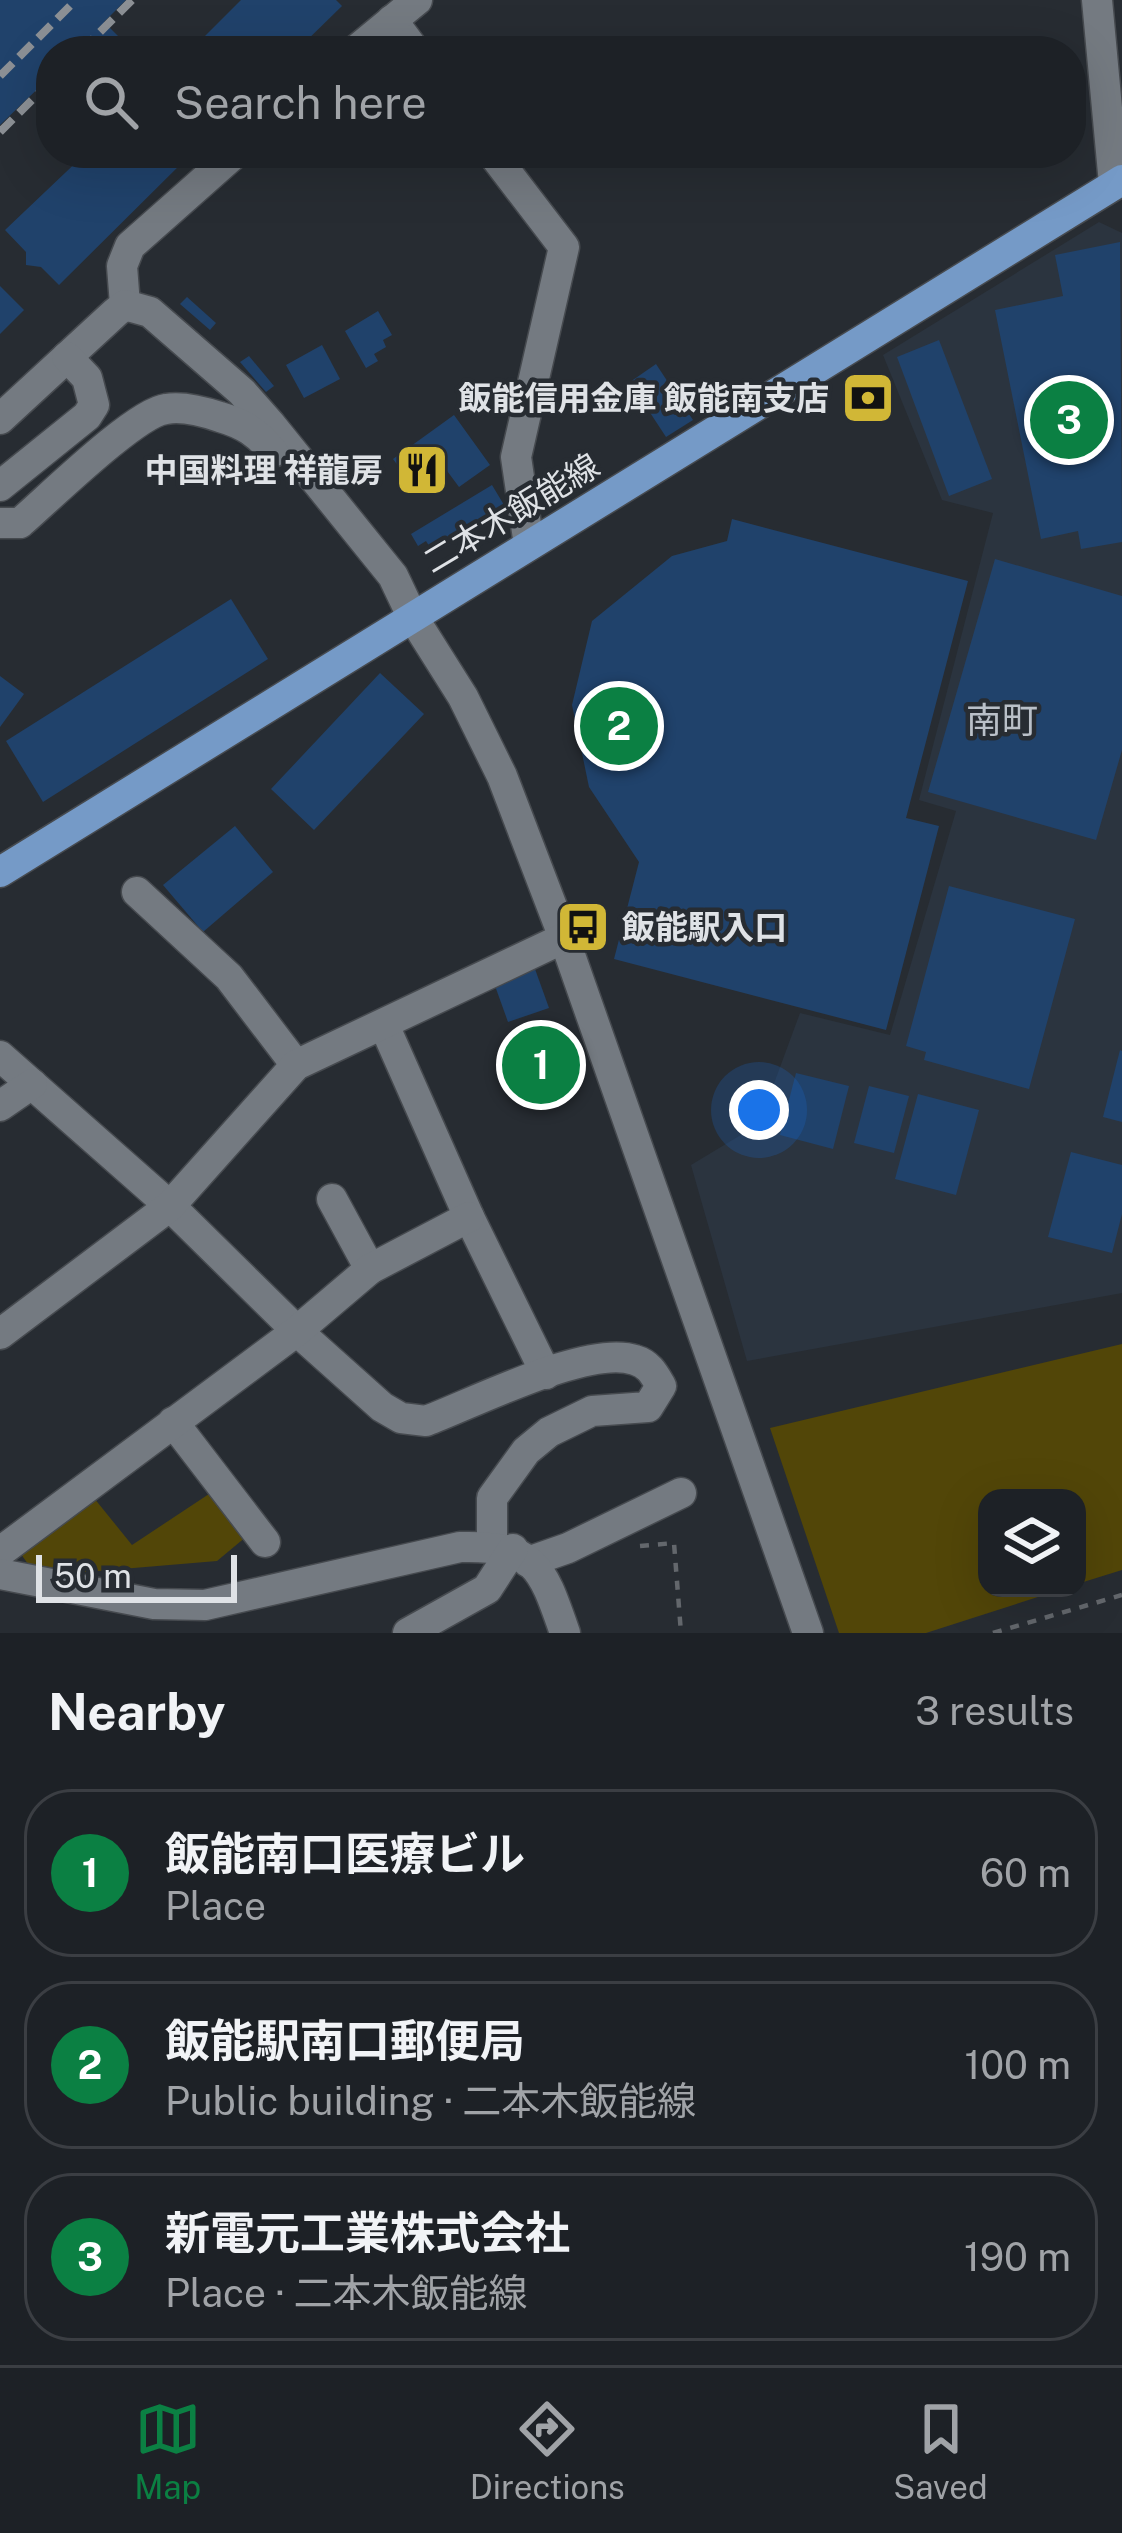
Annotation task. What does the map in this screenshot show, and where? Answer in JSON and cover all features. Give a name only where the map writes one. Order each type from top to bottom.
[{"type":"main road","name":"二本木飯能線","points":[[0,872],[1118,182]]},
{"type":"street","points":[[373,36],[417,0]]},
{"type":"street","points":[[1096,0],[1118,182]]},
{"type":"street","points":[[392,20],[404,36]]},
{"type":"street","points":[[125,305],[122,266],[130,245],[218,168]]},
{"type":"street","points":[[503,168],[563,247],[516,457],[529,545]]},
{"type":"street","points":[[0,419],[125,305]]},
{"type":"street","points":[[125,305],[150,312],[271,425],[393,576],[463,697],[502,776],[564,938],[808,1633]]},
{"type":"street","points":[[0,486],[94,406],[87,378],[67,357]]},
{"type":"street","points":[[203,357],[207,413]]},
{"type":"street","points":[[0,523],[20,523],[152,413],[167,408],[207,413],[240,423],[262,438],[378,590],[412,616]]},
{"type":"street","points":[[137,892],[229,977],[296,1064]]},
{"type":"street","points":[[0,1334],[170,1206],[296,1064],[564,938]]},
{"type":"street","points":[[384,1025],[546,1374]]},
{"type":"street","points":[[0,1056],[170,1206],[382,1408],[400,1418],[427,1421],[574,1363],[612,1356],[638,1360],[652,1370],[661,1386],[648,1408],[592,1411],[549,1432],[526,1451],[492,1498],[520,1560],[565,1633]]},
{"type":"street","points":[[0,1106],[32,1084]]},
{"type":"street","points":[[332,1199],[370,1270]]},
{"type":"street","points":[[0,1552],[297,1331],[370,1270],[469,1216]]},
{"type":"street","points":[[173,1422],[265,1542]]},
{"type":"street","points":[[0,1574],[154,1604],[205,1605],[460,1547],[520,1560],[568,1548],[681,1492]]},
{"type":"street","points":[[408,1633],[487,1589],[520,1560]]},
{"type":"path","points":[[628,1547],[674,1543],[680,1633]]},
{"type":"path","points":[[993,1633],[1122,1595]]},
{"type":"shaded area","points":[[1099,222],[1122,233],[1122,1293],[747,1361],[691,1165],[759,1124],[800,1013],[890,1035],[956,811],[919,800],[993,513],[942,500],[883,355]]},
{"type":"shaded area","points":[[1122,1344],[1122,1570],[1086,1581],[1086,1489],[978,1489],[978,1597],[1038,1597],[926,1633],[839,1633],[770,1428]]},
{"type":"shaded area","points":[[212,1492],[247,1536],[217,1561],[86,1572],[28,1564],[16,1547],[94,1498],[132,1545]]},
{"type":"building","points":[[0,0],[126,0],[104,22],[118,36],[36,36],[36,90],[0,125]]},
{"type":"building","points":[[241,0],[336,0],[342,6],[311,36],[205,36]]},
{"type":"building","points":[[70,168],[177,168],[59,285],[41,267],[26,265],[26,252],[5,230]]},
{"type":"building","points":[[1120,242],[1122,542],[1081,549],[1078,531],[1041,539],[995,310],[1063,296],[1055,255]]},
{"type":"building","points":[[0,286],[24,310],[0,334]]},
{"type":"building","points":[[187,297],[216,323],[210,330],[180,304]]},
{"type":"building","points":[[378,311],[392,335],[383,340],[386,347],[374,354],[378,361],[366,368],[345,331]]},
{"type":"building","points":[[939,340],[992,479],[949,496],[897,357]]},
{"type":"building","points":[[322,345],[340,379],[304,398],[286,365]]},
{"type":"building","points":[[249,356],[274,386],[266,392],[240,362]]},
{"type":"building","points":[[656,364],[693,420],[666,437],[630,382]]},
{"type":"building","points":[[454,415],[490,465],[459,487],[436,456],[407,478],[393,459]]},
{"type":"building","points":[[492,485],[507,510],[434,554],[426,541],[418,546],[411,534]]},
{"type":"building","points":[[732,519],[968,581],[906,818],[939,826],[886,1030],[614,959],[639,862],[589,787],[572,705],[592,621],[672,556],[727,541]]},
{"type":"building","points":[[995,559],[1122,596],[1122,750],[1096,840],[928,792]]},
{"type":"building","points":[[231,599],[268,659],[43,802],[6,741]]},
{"type":"building","points":[[380,673],[424,714],[314,830],[271,789]]},
{"type":"building","points":[[0,676],[24,694],[0,727]]},
{"type":"building","points":[[235,826],[273,872],[203,932],[163,885]]},
{"type":"building","points":[[949,886],[1075,919],[1029,1089],[924,1060],[926,1052],[906,1046]]},
{"type":"building","points":[[535,969],[549,1008],[508,1022],[494,983]]},
{"type":"building","points":[[550,1024],[570,1077],[527,1093],[512,1054],[529,1045],[525,1035]]},
{"type":"building","points":[[1122,1051],[1122,1122],[1103,1117]]},
{"type":"building","points":[[796,1073],[849,1086],[833,1149],[780,1135]]},
{"type":"building","points":[[869,1086],[909,1096],[894,1153],[854,1143]]},
{"type":"building","points":[[918,1094],[979,1110],[956,1195],[895,1179]]},
{"type":"building","points":[[1071,1152],[1122,1165],[1122,1214],[1112,1253],[1048,1237]]},
{"type":"railway","points":[[40,36],[76,0]]},
{"type":"railway","points":[[96,36],[132,0]]},
{"type":"railway","points":[[0,76],[36,40]]},
{"type":"railway","points":[[0,132],[36,96]]},
{"type":"place","name":"飯能信用金庫 飯能南支店","points":[[868,398]]},
{"type":"place","name":"新電元工業株式会社","points":[[1069,420]]},
{"type":"place","name":"中国料理 祥龍房","points":[[422,470]]},
{"type":"place","name":"飯能駅南口郵便局","points":[[619,726]]},
{"type":"place","name":"飯能駅入口","points":[[583,927]]},
{"type":"place","name":"飯能南口医療ビル","points":[[541,1065]]},
{"type":"district","name":"南町","points":[[1002,720]]}]
